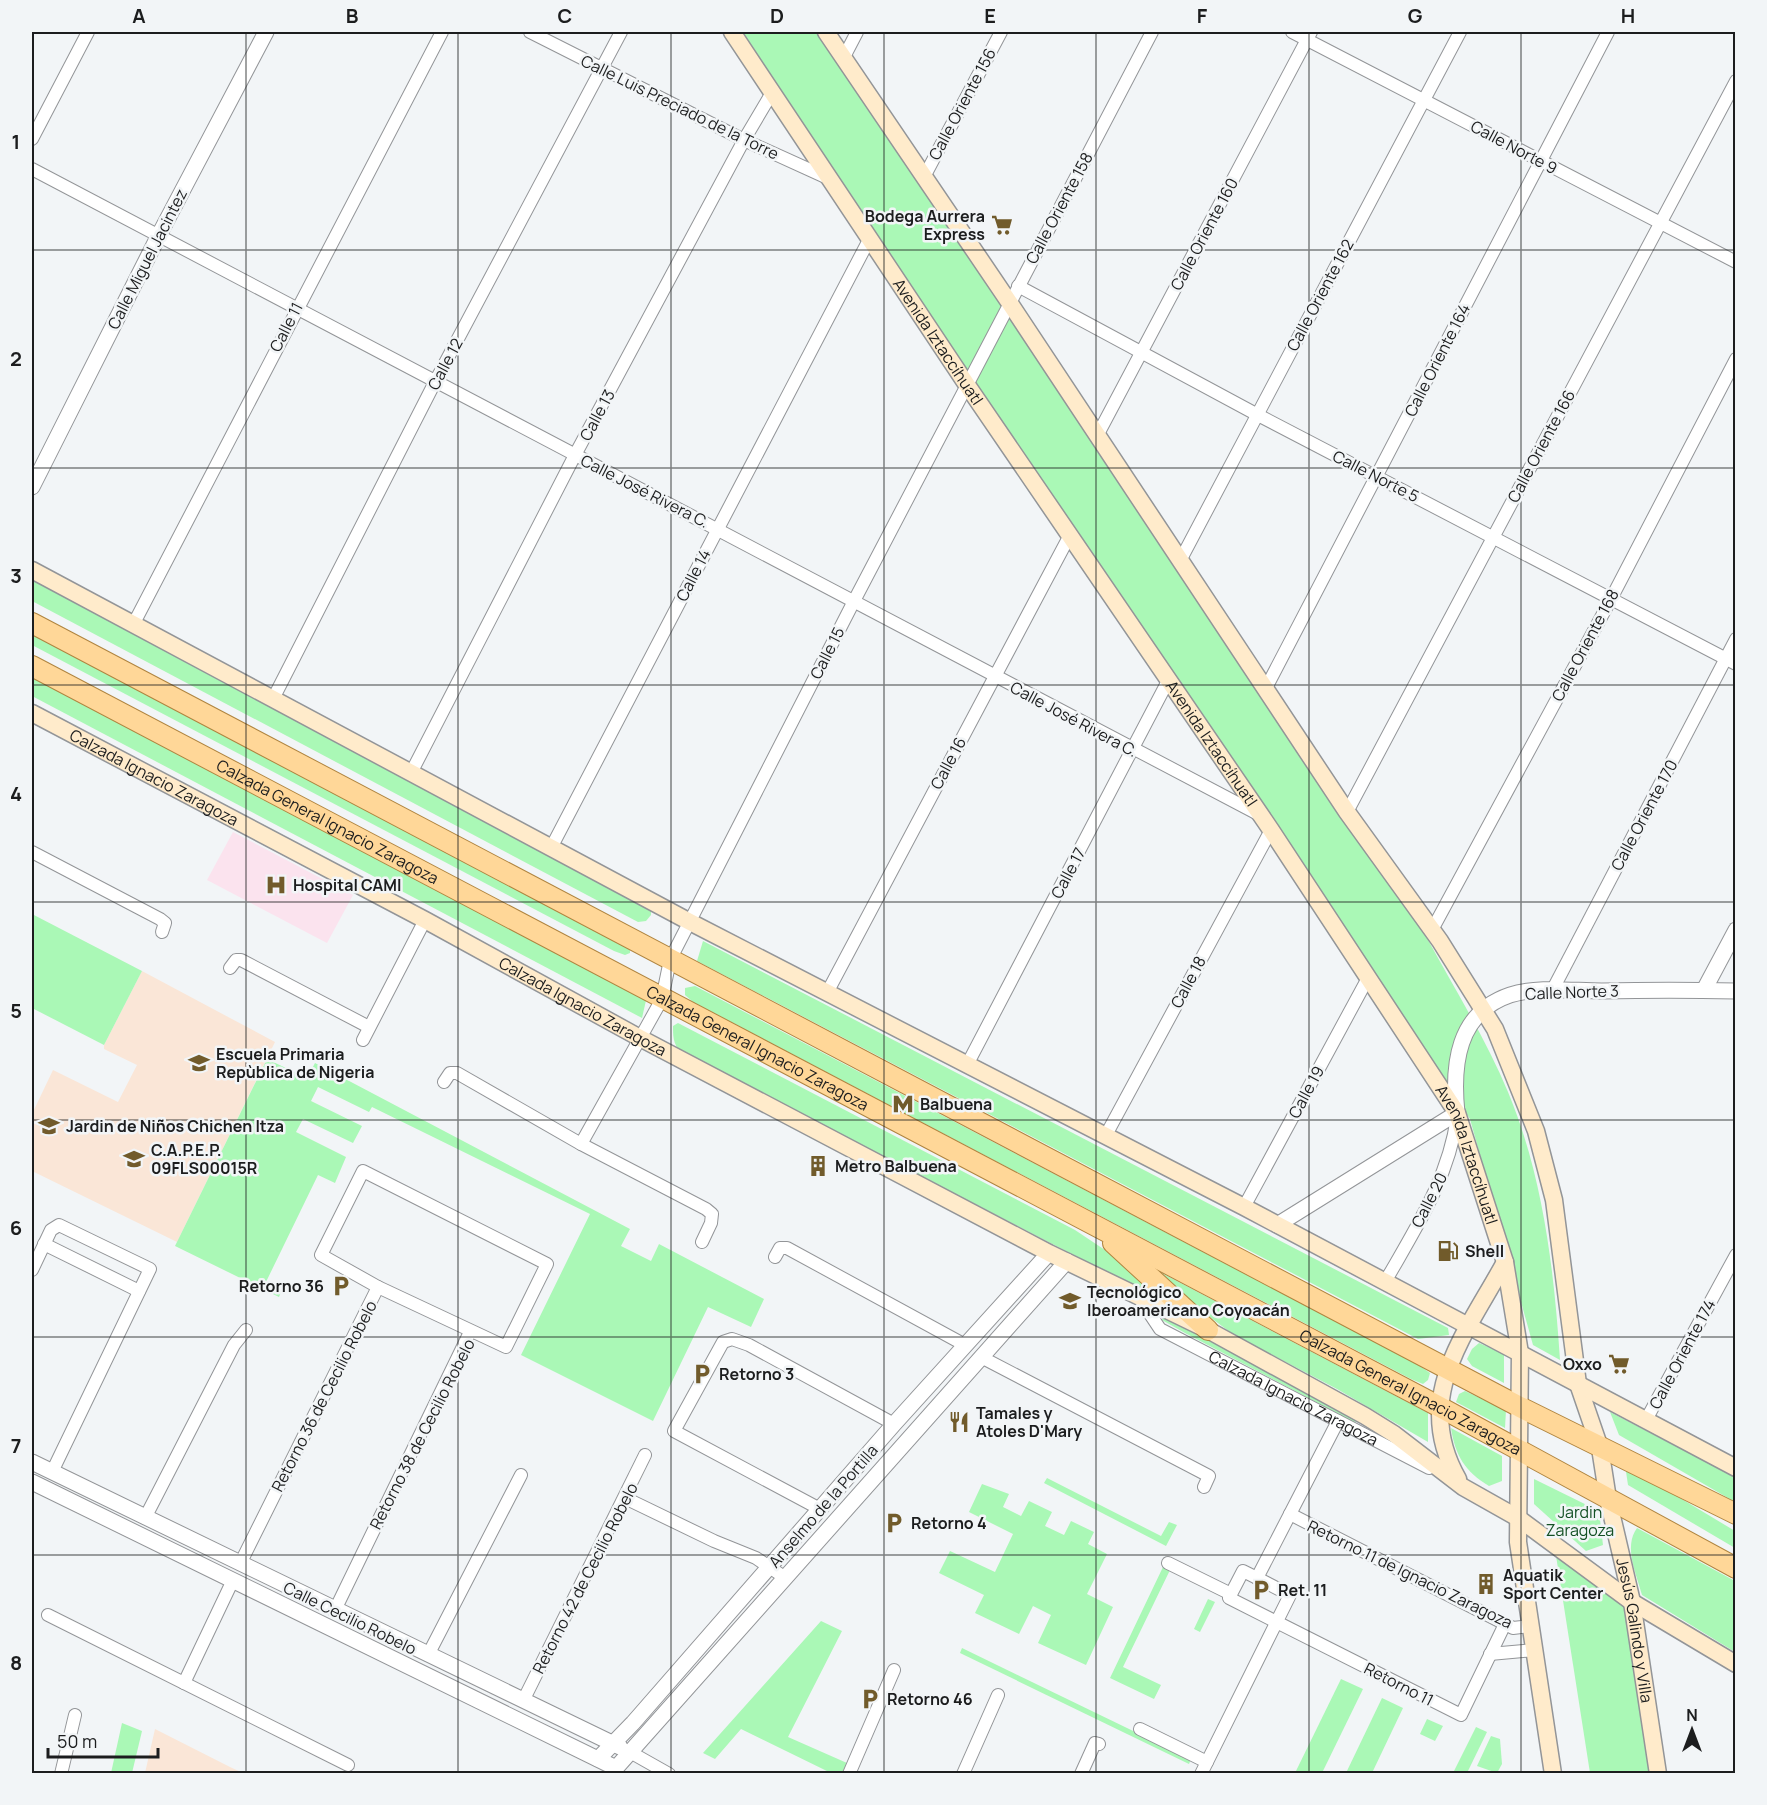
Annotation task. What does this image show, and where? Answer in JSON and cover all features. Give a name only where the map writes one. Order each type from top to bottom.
[{"type":"main road","name":"Avenida Iztaccíhuatl","points":[[732,32],[1270,830],[1457,1113],[1505,1262],[1520,1353],[1518,1518]]},
{"type":"main road","points":[[826,32],[1180,558],[1347,812],[1432,930],[1485,1009],[1509,1061],[1536,1131],[1554,1200],[1578,1384]]},
{"type":"main road","points":[[32,570],[690,922],[1244,1207],[1736,1468]]},
{"type":"main road","points":[[32,622],[1520,1407],[1736,1514]]},
{"type":"main road","name":"Calzada General Ignacio Zaragoza","points":[[32,666],[1438,1406],[1736,1568]]},
{"type":"main road","name":"Calzada Ignacio Zaragoza","points":[[32,713],[425,920],[640,1038],[1067,1262],[1208,1330],[1375,1422],[1463,1487],[1518,1518],[1632,1602]]},
{"type":"main road","points":[[1093,1224],[1208,1330]]},
{"type":"main road","points":[[1463,1487],[1449,1462],[1443,1445],[1438,1406],[1448,1368],[1505,1262]]},
{"type":"main road","name":"Jesús Galindo y Villa","points":[[1578,1384],[1600,1448],[1608,1499],[1632,1602],[1659,1773]]},
{"type":"main road","points":[[1518,1518],[1534,1650],[1553,1773]]},
{"type":"main road","points":[[1632,1602],[1736,1664]]},
{"type":"street","points":[[32,139],[88,32]]},
{"type":"street","name":"Calle Miguel Jacintez","points":[[32,487],[159,235],[266,32]]},
{"type":"street","name":"Calle 11","points":[[133,625],[296,308],[442,32]]},
{"type":"street","name":"Calle Luis Preciado de la Torre","points":[[530,32],[744,140],[832,180]]},
{"type":"street","name":"Calle 12","points":[[273,699],[435,382],[621,32]]},
{"type":"street","points":[[844,57],[857,32]]},
{"type":"street","name":"Calle Oriente 156","points":[[924,177],[1001,32]]},
{"type":"street","name":"Calle Oriente 158","points":[[968,385],[1009,302],[1152,32]]},
{"type":"street","name":"Calle Norte 9","points":[[1292,32],[1309,35],[1540,161],[1736,262]]},
{"type":"street","name":"Calle Oriente 162","points":[[1180,558],[1460,32]]},
{"type":"street","name":"Calle Oriente 164","points":[[1266,688],[1608,32]]},
{"type":"street","name":"Calle Oriente 160","points":[[1097,436],[1309,35]]},
{"type":"street","name":"Calle Oriente 166","points":[[1347,812],[1736,81]]},
{"type":"street","name":"Calle 13","points":[[411,773],[575,455],[744,140],[773,92]]},
{"type":"street","name":"Calle José Rivera C.","points":[[32,169],[854,601],[993,677],[1258,814]]},
{"type":"street","name":"Calle 14","points":[[551,848],[870,238]]},
{"type":"street","name":"Calle Norte 5","points":[[1018,286],[1256,414],[1730,661]]},
{"type":"street","name":"Calle Oriente 168","points":[[1432,930],[1611,599],[1736,359]]},
{"type":"street","name":"Calle 15","points":[[581,1144],[662,999],[670,960],[854,601],[968,385]]},
{"type":"street","name":"Calle 16","points":[[828,991],[1070,535]]},
{"type":"street","name":"Calle Oriente 170","points":[[1552,991],[1730,661],[1736,639]]},
{"type":"street","name":"Calle 17","points":[[968,1065],[1168,681]]},
{"type":"street","name":"Calle 18","points":[[1106,1135],[1270,830]]},
{"type":"street","points":[[32,852],[163,921],[165,926],[162,932]]},
{"type":"street","points":[[363,1040],[425,920]]},
{"type":"street","points":[[1704,990],[1736,930]]},
{"type":"street","points":[[230,968],[236,960],[241,960],[369,1027]]},
{"type":"street","name":"Calle 19","points":[[1244,1207],[1368,978]]},
{"type":"street","name":"Calle Norte 3","points":[[1457,1113],[1454,1082],[1467,1029],[1485,1009],[1510,995],[1552,991],[1736,991]]},
{"type":"street","points":[[444,1082],[450,1073],[457,1073],[581,1144],[710,1211],[711,1224],[702,1242]]},
{"type":"street","points":[[1277,1225],[1457,1113]]},
{"type":"street","name":"Calle 20","points":[[1385,1282],[1438,1186],[1453,1147],[1457,1113]]},
{"type":"street","name":"Retorno 38 de Cecilio Robelo","points":[[335,1610],[470,1332],[506,1347],[547,1264],[363,1171],[321,1255],[378,1287]]},
{"type":"street","points":[[32,1270],[54,1227],[63,1226],[150,1269],[52,1472]]},
{"type":"street","points":[[44,1244],[139,1291]]},
{"type":"street","points":[[775,1257],[780,1248],[787,1248],[964,1346]]},
{"type":"street","name":"Anselmo de la Portilla","points":[[598,1759],[633,1723],[894,1424],[1048,1252]]},
{"type":"street","name":"Calle Oriente 174","points":[[1646,1420],[1736,1255]]},
{"type":"street","name":"Anselmo de la Portilla","points":[[618,1772],[630,1752],[784,1577],[1067,1262]]},
{"type":"street","name":"Retorno 36 de Cecilio Robelo","points":[[240,1564],[378,1287],[470,1332]]},
{"type":"street","name":"Calzada Ignacio Zaragoza","points":[[1137,1295],[1160,1329],[1463,1487]]},
{"type":"street","points":[[145,1518],[234,1345],[246,1330]]},
{"type":"street","points":[[820,1509],[674,1431],[723,1342],[732,1339],[749,1345],[894,1424]]},
{"type":"street","points":[[981,1357],[1209,1476],[1203,1487]]},
{"type":"street","points":[[917,1399],[932,1412]]},
{"type":"street","name":"Retorno 11 de Ignacio Zaragoza","points":[[1257,1578],[1338,1421]]},
{"type":"street","name":"Retorno 42 de Cecilio Robelo","points":[[523,1701],[645,1455]]},
{"type":"street","name":"Calle Cecilio Robelo","points":[[32,1462],[669,1773]]},
{"type":"street","points":[[428,1655],[521,1475]]},
{"type":"street","name":"Calle Cecilio Robelo","points":[[32,1482],[458,1689],[598,1759],[618,1772]]},
{"type":"street","points":[[88,1509],[95,1492]]},
{"type":"street","points":[[625,1498],[771,1566],[784,1577]]},
{"type":"street","name":"Retorno 11 de Ignacio Zaragoza","points":[[1290,1514],[1512,1628],[1531,1626]]},
{"type":"street","points":[[1168,1563],[1231,1594]]},
{"type":"street","points":[[1201,1773],[1290,1595],[1243,1571],[1229,1598],[1276,1622]]},
{"type":"street","points":[[184,1683],[233,1580]]},
{"type":"street","points":[[290,1608],[297,1593]]},
{"type":"street","points":[[48,1615],[348,1765]]},
{"type":"street","name":"Retorno 11","points":[[1276,1622],[1461,1715],[1505,1624]]},
{"type":"street","points":[[1490,1654],[1534,1650]]},
{"type":"street","points":[[849,1773],[894,1670]]},
{"type":"street","points":[[458,1689],[466,1674]]},
{"type":"street","points":[[963,1773],[999,1695]]},
{"type":"street","points":[[62,1773],[75,1715]]},
{"type":"street","points":[[1140,1730],[1207,1762]]},
{"type":"street","points":[[1081,1773],[1095,1743],[1099,1744]]},
{"type":"shaded area","name":"Hospital CAMI","points":[[233,832],[353,895],[327,943],[207,880]]},
{"type":"shaded area","points":[[142,971],[275,1042],[177,1242],[32,1171],[32,1114],[53,1070],[118,1102],[137,1065],[104,1049],[104,1045]]},
{"type":"shaded area","points":[[155,1729],[230,1767],[243,1773],[145,1773]]},
{"type":"green space","points":[[738,32],[820,32],[1427,938],[1490,1053],[1520,1124],[1545,1223],[1560,1360],[1533,1345],[1470,1119]]},
{"type":"green space","points":[[32,579],[644,902],[651,908],[651,915],[646,921],[638,922],[32,601]]},
{"type":"green space","points":[[32,626],[630,945],[630,953],[625,955],[614,951],[32,645]]},
{"type":"green space","points":[[32,667],[647,996],[642,1018],[32,696]]},
{"type":"green space","points":[[32,914],[142,971],[104,1045],[32,1008]]},
{"type":"green space","points":[[703,941],[1448,1328],[1449,1335],[1418,1339],[697,961]]},
{"type":"green space","points":[[695,986],[1417,1364],[1430,1373],[1428,1380],[1423,1384],[1411,1379],[693,1002],[685,995],[685,988]]},
{"type":"green space","points":[[678,1023],[1075,1230],[1105,1250],[1163,1301],[680,1052],[673,1033],[673,1026]]},
{"type":"green space","points":[[267,1059],[307,1078],[315,1063],[630,1229],[621,1246],[651,1261],[659,1244],[764,1299],[751,1327],[708,1307],[653,1421],[521,1355],[590,1214],[372,1107],[369,1112],[318,1087],[311,1101],[362,1126],[353,1143],[303,1119],[296,1132],[346,1157],[335,1183],[318,1175],[265,1284],[281,1292],[279,1297],[175,1246]]},
{"type":"green space","points":[[1154,1269],[1428,1413],[1428,1442],[1337,1389],[1234,1335],[1195,1306]]},
{"type":"green space","points":[[1164,1316],[1359,1421],[1354,1422],[1185,1333],[1162,1320]]},
{"type":"green space","points":[[1479,1343],[1504,1354],[1504,1383],[1472,1366],[1467,1359],[1472,1349]]},
{"type":"green space","points":[[1465,1391],[1506,1410],[1505,1428],[1456,1402],[1459,1394]]},
{"type":"green space","points":[[1610,1412],[1735,1477],[1735,1502],[1619,1435]]},
{"type":"green space","points":[[1451,1428],[1502,1456],[1502,1481],[1489,1486],[1467,1469],[1458,1455]]},
{"type":"green space","points":[[1625,1465],[1735,1531],[1735,1548],[1628,1485]]},
{"type":"green space","points":[[1047,1478],[1161,1536],[1169,1522],[1177,1525],[1166,1546],[1044,1483]]},
{"type":"green space","name":"Jardin Zaragoza","points":[[1534,1479],[1599,1511],[1603,1545],[1586,1551],[1534,1504]]},
{"type":"green space","points":[[982,1484],[1009,1494],[1003,1507],[1021,1516],[1029,1501],[1052,1512],[1045,1526],[1064,1535],[1071,1521],[1094,1532],[1088,1544],[1107,1554],[1087,1594],[1113,1607],[1086,1665],[1038,1643],[1051,1615],[1033,1606],[1019,1634],[975,1613],[984,1595],[939,1573],[950,1551],[995,1572],[1013,1534],[969,1512]]},
{"type":"green space","points":[[1637,1528],[1735,1581],[1735,1652],[1642,1595],[1631,1552],[1633,1536]]},
{"type":"green space","points":[[1554,1543],[1626,1592],[1654,1773],[1590,1773]]},
{"type":"green space","points":[[1163,1567],[1170,1570],[1123,1667],[1161,1685],[1154,1699],[1110,1678]]},
{"type":"green space","points":[[1208,1599],[1215,1602],[1200,1632],[1194,1629]]},
{"type":"green space","points":[[821,1621],[842,1631],[788,1737],[847,1763],[842,1773],[831,1773],[741,1729],[715,1759],[703,1753]]},
{"type":"green space","points":[[962,1648],[1191,1759],[1189,1764],[960,1653]]},
{"type":"green space","points":[[1341,1679],[1363,1689],[1322,1773],[1295,1773]]},
{"type":"green space","points":[[1382,1698],[1403,1708],[1372,1773],[1346,1773]]},
{"type":"green space","points":[[1427,1719],[1443,1726],[1435,1741],[1420,1734]]},
{"type":"green space","points":[[122,1723],[142,1731],[132,1773],[111,1773]]},
{"type":"green space","points":[[1476,1727],[1487,1732],[1467,1773],[1453,1773]]},
{"type":"green space","points":[[1491,1736],[1500,1739],[1502,1764],[1497,1773],[1477,1766]]},
{"type":"place","name":"Bodega Aurrera Express","points":[[1002,225]]},
{"type":"place","name":"Hospital CAMI","points":[[276,885]]},
{"type":"place","name":"Escuela Primaria Repùblica de Nigeria","points":[[199,1063]]},
{"type":"place","name":"Balbuena","points":[[903,1104]]},
{"type":"place","name":"Jardin de Niños Chichen Itza","points":[[49,1126]]},
{"type":"place","name":"C.A.P.E.P. 09FLS00015R","points":[[134,1159]]},
{"type":"place","name":"Metro Balbuena","points":[[818,1166]]},
{"type":"place","name":"Shell","points":[[1448,1251]]},
{"type":"place","name":"Retorno 36","points":[[341,1286]]},
{"type":"place","name":"Tecnológico Iberoamericano Coyoacán","points":[[1070,1301]]},
{"type":"place","name":"Oxxo","points":[[1619,1364]]},
{"type":"place","name":"Retorno 3","points":[[702,1374]]},
{"type":"place","name":"Tamales y Atoles D'Mary","points":[[959,1422]]},
{"type":"place","name":"Retorno 4","points":[[894,1523]]},
{"type":"place","name":"Aquatik Sport Center","points":[[1486,1584]]},
{"type":"place","name":"Ret. 11","points":[[1261,1590]]},
{"type":"place","name":"Retorno 46","points":[[870,1699]]}]
